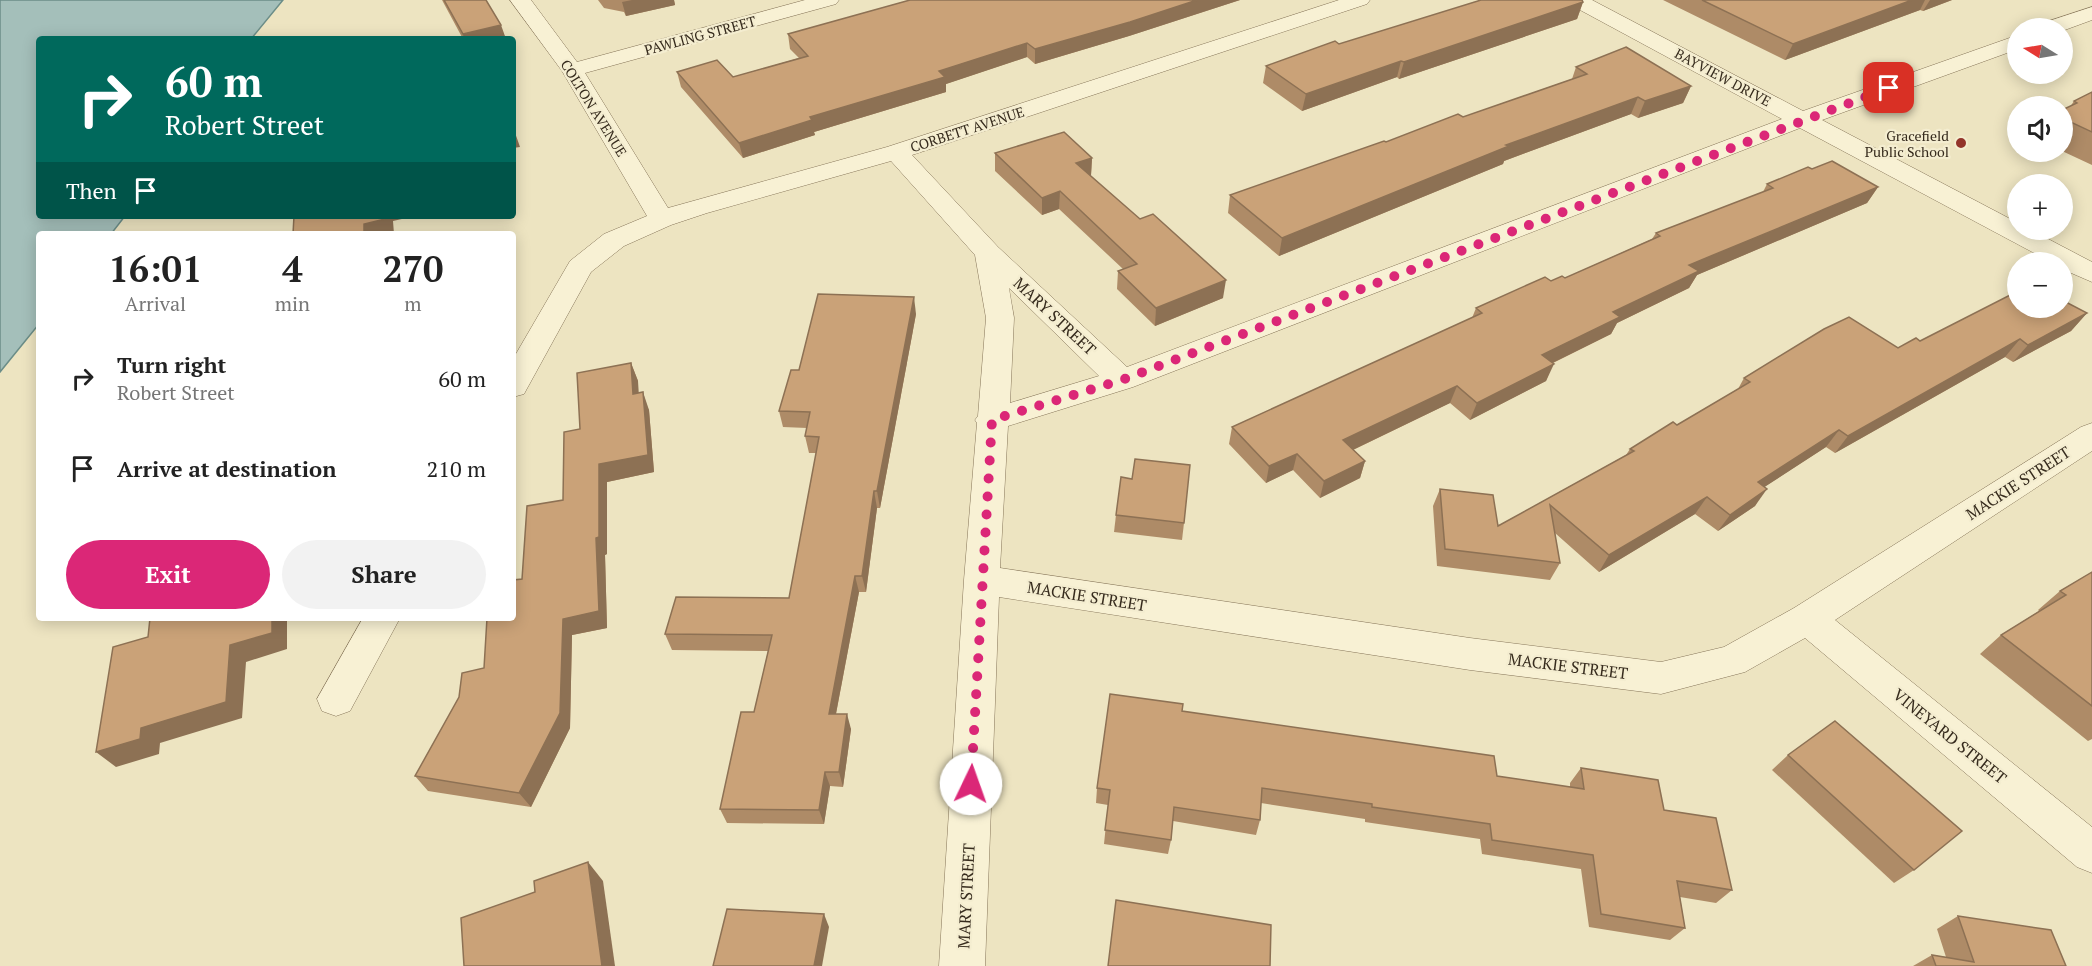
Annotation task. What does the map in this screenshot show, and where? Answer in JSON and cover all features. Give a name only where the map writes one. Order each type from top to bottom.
[{"type":"street","name":"COLTON AVENUE","points":[[520,0],[572,70],[662,219]]},
{"type":"street","name":"PAWLING STREET","points":[[572,70],[829,0]]},
{"type":"street","name":"CORBETT AVENUE","points":[[516,381],[580,267],[614,240],[662,219],[896,152],[1360,0]]},
{"type":"street","name":"BAYVIEW DRIVE","points":[[1576,0],[2092,273]]},
{"type":"street","points":[[2073,20],[2092,13]]},
{"type":"street","points":[[992,420],[1122,380],[1803,119],[2007,45]]},
{"type":"street","name":"MARY STREET","points":[[896,152],[987,253],[1122,380]]},
{"type":"street","name":"MARY STREET","points":[[962,966],[982,580],[1000,318],[987,253]]},
{"type":"street","name":"MACKIE STREET","points":[[982,580],[1470,654],[1661,678],[1732,661],[1807,619],[2092,435]]},
{"type":"street","name":"VINEYARD STREET","points":[[1807,619],[2092,853]]},
{"type":"street","points":[[336,699],[380,621]]},
{"type":"water","points":[[0,0],[283,0],[253,36],[36,36],[36,219],[123,219],[113,231],[36,231],[36,328],[0,372]]},
{"type":"building","points":[[444,0],[486,0],[501,25],[463,34]]},
{"type":"building","points":[[910,0],[1197,0],[1035,49],[1027,43],[939,71],[945,77],[810,117],[812,120],[739,143],[677,72],[717,60],[733,77],[808,56],[788,34]]},
{"type":"building","points":[[1481,0],[1582,0],[1583,2],[1306,94],[1266,66],[1335,41],[1339,44]]},
{"type":"building","points":[[1702,0],[1912,0],[1793,44]]},
{"type":"building","points":[[1626,47],[1691,86],[1645,101],[1638,97],[1506,145],[1509,146],[1282,238],[1230,195],[1386,142],[1458,114],[1463,117],[1587,74],[1576,67]]},
{"type":"building","points":[[2092,92],[2092,132],[2073,123],[2073,105],[2077,103],[2074,101]]},
{"type":"building","points":[[1064,132],[1092,158],[1076,163],[1140,219],[1153,214],[1226,280],[1156,308],[1118,271],[1137,264],[1060,191],[1042,198],[995,153]]},
{"type":"building","points":[[1832,161],[1878,187],[1689,265],[1699,271],[1613,312],[1620,317],[1542,355],[1554,364],[1477,403],[1457,386],[1343,440],[1365,461],[1324,481],[1297,454],[1269,466],[1232,427],[1482,313],[1476,308],[1545,277],[1551,281],[1562,276],[1565,278],[1660,236],[1656,233],[1773,188],[1767,184],[1808,167],[1812,169]]},
{"type":"building","points":[[294,219],[385,219],[364,224],[364,231],[293,231]]},
{"type":"building","points":[[818,294],[914,297],[877,491],[874,491],[862,576],[855,576],[829,714],[847,714],[839,772],[825,772],[819,810],[720,809],[741,712],[754,712],[772,635],[665,634],[676,597],[789,598],[819,437],[805,436],[810,412],[779,411],[791,370],[799,370]]},
{"type":"building","points":[[2007,297],[2007,318],[2073,318],[2073,306],[2087,313],[2028,345],[2020,339],[1848,436],[1839,430],[1758,482],[1767,489],[1730,515],[1707,497],[1609,555],[1550,505],[1560,563],[1445,549],[1440,489],[1493,495],[1498,526],[1634,451],[1630,449],[1673,422],[1677,425],[1750,382],[1744,378],[1824,329],[1849,317],[1898,348],[1916,338],[1920,341]]},
{"type":"building","points":[[631,363],[633,394],[643,392],[648,455],[599,464],[599,537],[596,538],[599,611],[563,619],[560,713],[519,793],[415,776],[459,697],[462,673],[484,668],[487,621],[516,621],[516,580],[522,579],[527,506],[563,500],[564,432],[580,429],[577,373]]},
{"type":"building","points":[[1135,459],[1190,465],[1184,523],[1116,515],[1121,477],[1132,479]]},
{"type":"building","points":[[2092,572],[2092,706],[2001,635],[2066,595],[2060,591]]},
{"type":"building","points":[[150,621],[272,621],[272,633],[230,645],[226,702],[141,728],[140,739],[96,752],[113,647],[148,637]]},
{"type":"building","points":[[1110,694],[1183,704],[1182,711],[1494,756],[1497,776],[1584,789],[1581,768],[1658,780],[1664,810],[1716,818],[1732,890],[1677,881],[1685,928],[1601,914],[1593,855],[1492,840],[1490,824],[1262,788],[1260,820],[1174,807],[1171,840],[1105,830],[1110,790],[1097,788]]},
{"type":"building","points":[[1835,721],[1962,831],[1914,870],[1788,755]]},
{"type":"building","points":[[588,862],[602,966],[464,966],[461,918],[535,892],[534,881]]},
{"type":"building","points":[[1116,900],[1271,925],[1270,966],[1108,966]]},
{"type":"building","points":[[727,909],[824,914],[814,966],[713,966]]},
{"type":"building","points":[[1958,916],[2051,930],[2066,966],[1936,966],[1932,955],[1974,962]]},
{"type":"place","name":"Gracefield Public School","points":[[1961,143]]},
{"type":"route","points":[[971,784],[992,420],[1122,380],[1889,88]]}]
